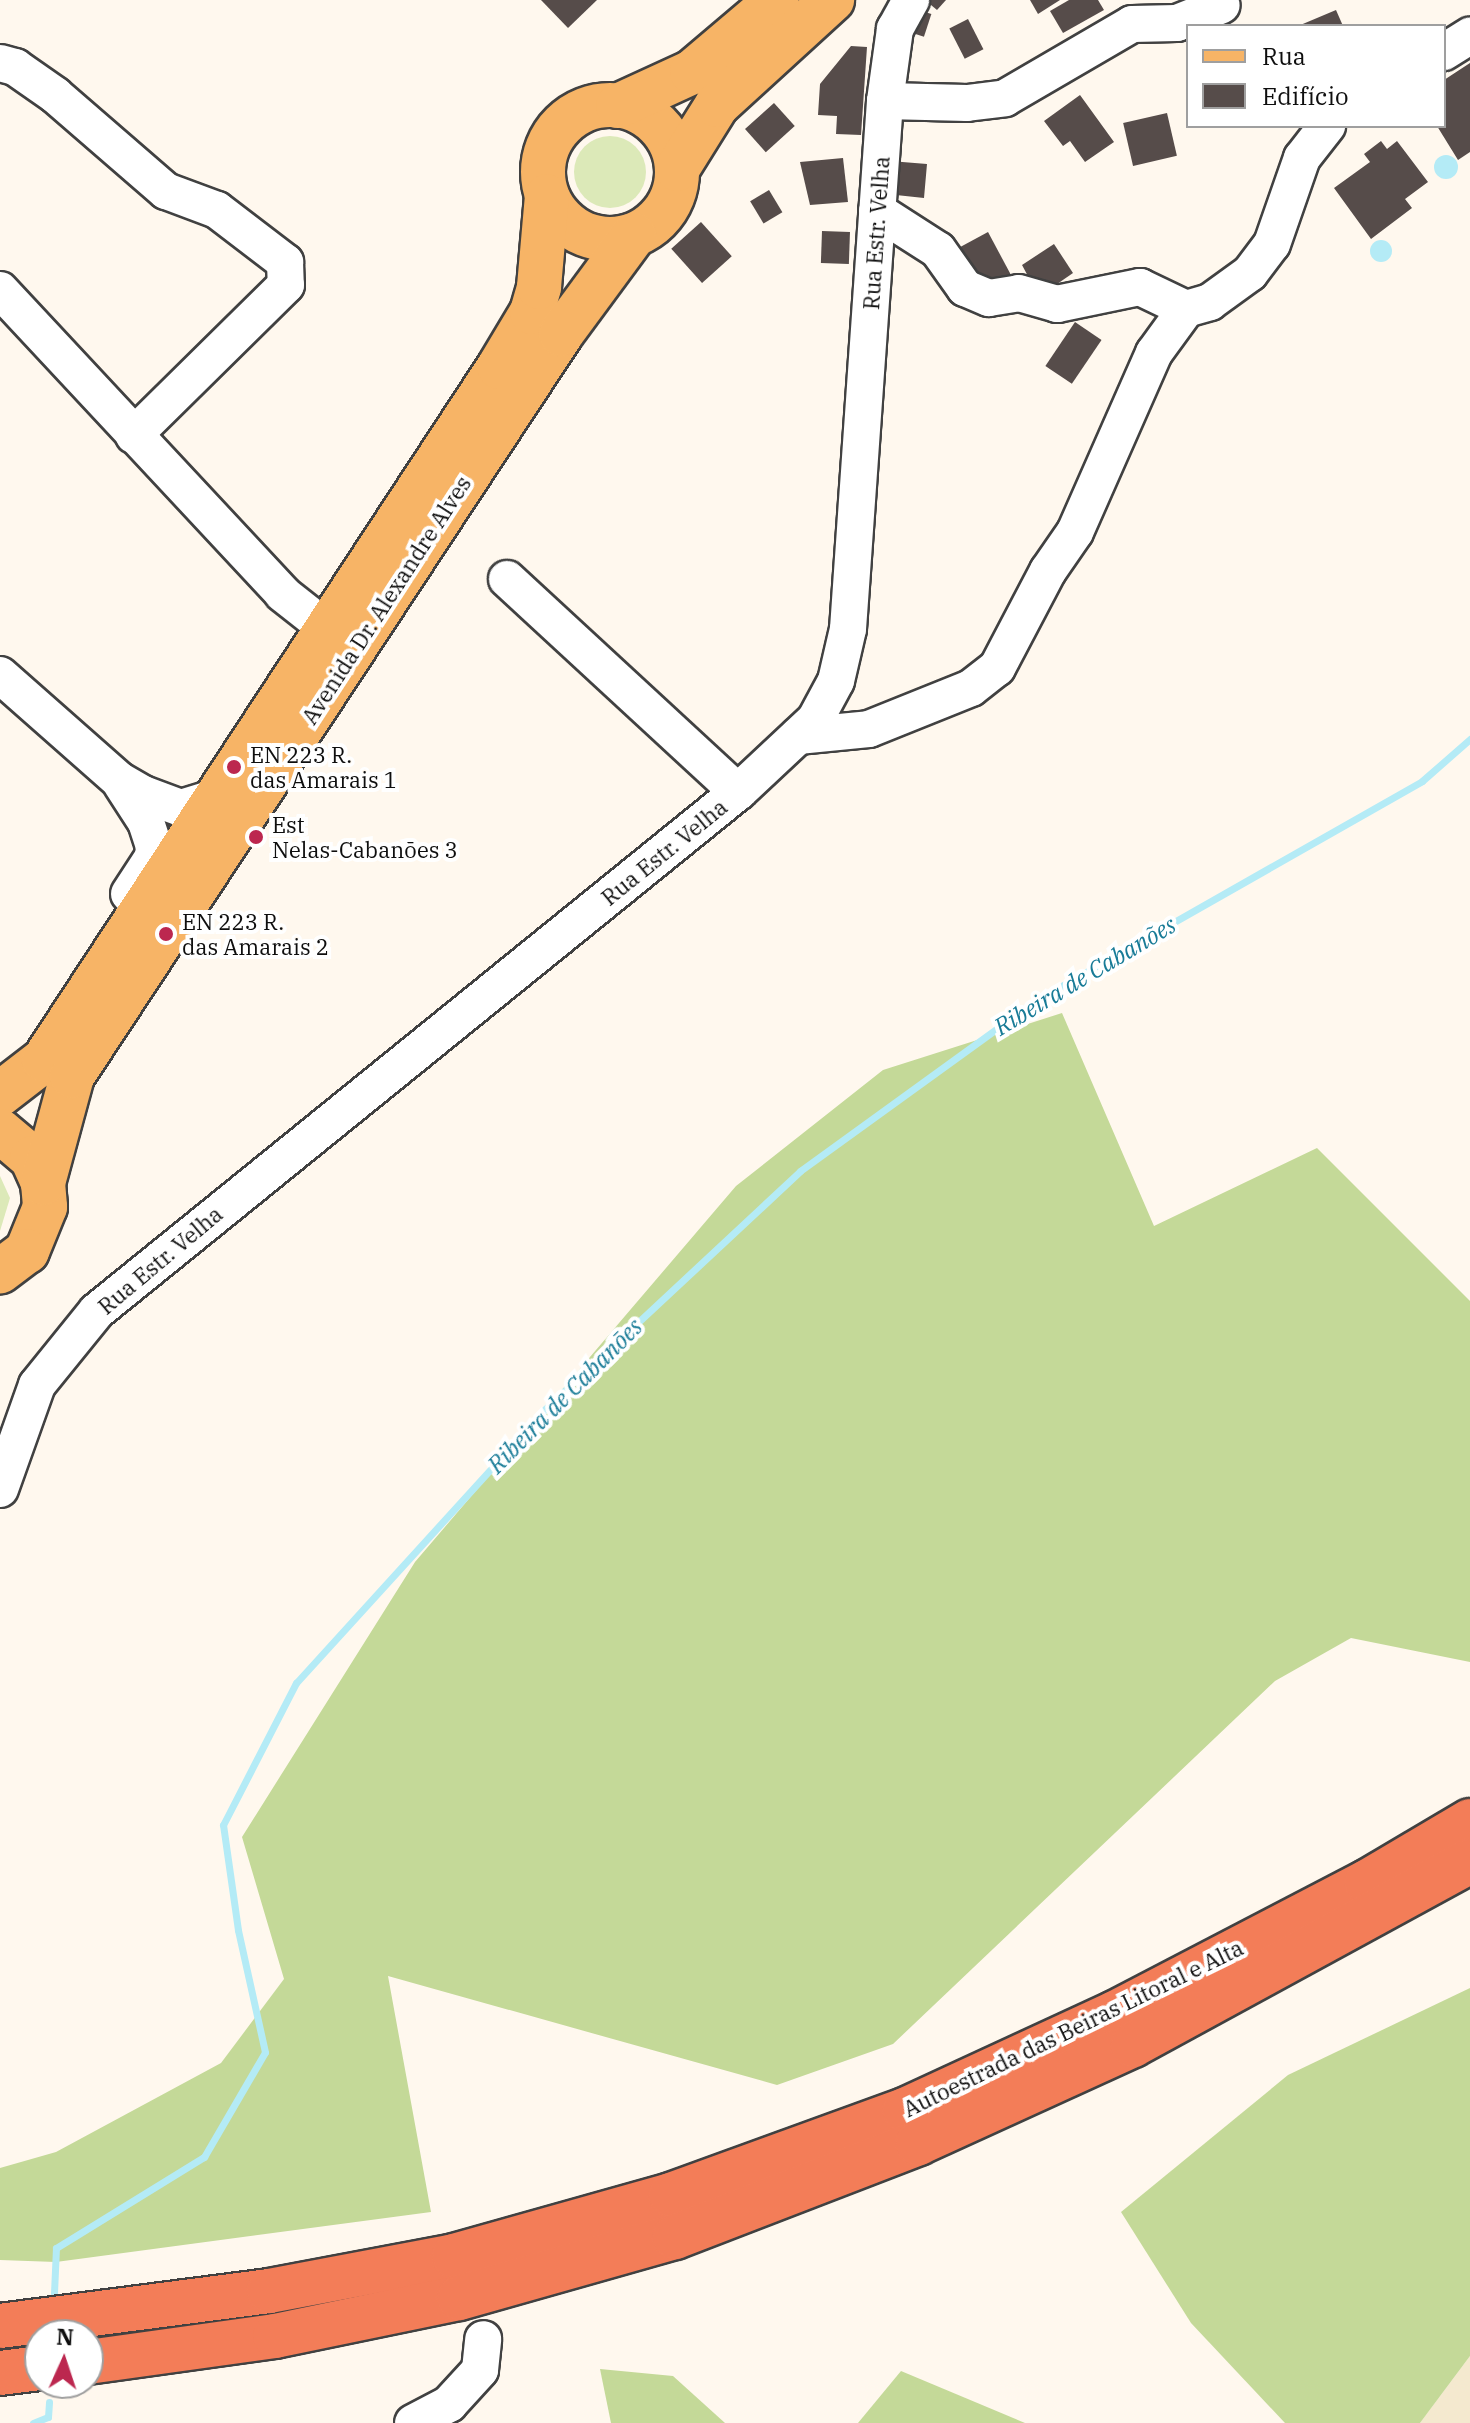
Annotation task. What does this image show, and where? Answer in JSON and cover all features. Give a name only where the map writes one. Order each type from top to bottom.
[{"type":"highway","name":"Autoestrada das Beiras Litoral e Alta","points":[[10,2323],[269,2291],[454,2256],[671,2195],[905,2110],[1115,2013],[1367,1882],[1470,1821]]},
{"type":"highway","name":"Autoestrada das Beiras Litoral e Alta","points":[[104,2360],[275,2336],[459,2298],[675,2237],[918,2143],[1133,2045],[1470,1861]]},
{"type":"highway","points":[[0,2373],[24,2370]]},
{"type":"main road","points":[[618,106],[692,72],[777,0]]},
{"type":"main road","points":[[677,169],[665,134],[652,120],[618,106],[597,106],[574,116],[557,131],[546,151],[547,196],[557,215],[592,237],[634,235],[666,209],[677,169],[717,105],[832,0]]},
{"type":"main road","name":"Avenida Dr. Alexandre Alves","points":[[0,1094],[44,1060],[532,312],[544,257],[547,196]]},
{"type":"main road","name":"Avenida Dr. Alexandre Alves","points":[[0,1271],[27,1251],[39,1230],[43,1183],[72,1076],[561,334],[634,235]]},
{"type":"main road","points":[[0,1131],[32,1158],[43,1183]]},
{"type":"street","name":"Rua Estr. Velha","points":[[0,1489],[37,1385],[97,1311],[738,792],[815,720],[836,681],[848,629],[885,101],[895,29],[911,0]]},
{"type":"street","points":[[885,101],[967,103],[1005,98],[1132,24],[1177,23],[1226,10]]},
{"type":"street","points":[[1446,51],[1470,36]]},
{"type":"street","points":[[0,63],[15,67],[55,95],[166,191],[217,210],[285,262],[286,285],[134,435]]},
{"type":"street","points":[[798,736],[869,729],[971,688],[997,668],[1048,571],[1075,532],[1154,353],[1186,309],[1210,302],[1250,273],[1272,244],[1296,142],[1323,128]]},
{"type":"street","points":[[877,211],[938,250],[965,288],[989,298],[1019,293],[1057,304],[1140,287],[1186,309]]},
{"type":"street","points":[[0,290],[283,594],[326,628]]},
{"type":"street","points":[[507,579],[738,792]]},
{"type":"street","points":[[0,675],[119,780],[172,807],[214,798]]},
{"type":"street","points":[[119,780],[146,822],[154,846],[153,857],[127,898],[129,927]]},
{"type":"street","points":[[413,2423],[449,2404],[480,2370],[483,2339]]},
{"type":"shaded area","points":[[1470,2356],[1470,2423],[1420,2423]]},
{"type":"green space","points":[[610,136],[630,142],[640,152],[646,172],[640,192],[630,202],[610,208],[590,202],[580,192],[574,172],[580,152],[590,142]]},
{"type":"green space","points":[[1062,1013],[1154,1226],[1317,1148],[1470,1301],[1470,1662],[1351,1638],[1275,1681],[893,2044],[777,2085],[388,1976],[431,2212],[56,2262],[0,2260],[0,2168],[56,2152],[221,2063],[284,1979],[242,1837],[415,1562],[736,1186],[883,1070]]},
{"type":"green space","points":[[0,1176],[10,1198],[0,1231]]},
{"type":"green space","points":[[1470,1988],[1470,2356],[1420,2423],[1285,2423],[1191,2323],[1121,2212],[1288,2075]]},
{"type":"green space","points":[[600,2369],[673,2376],[725,2423],[611,2423]]},
{"type":"green space","points":[[901,2371],[1025,2423],[858,2423]]},
{"type":"water","points":[[1446,155],[1454,159],[1458,167],[1454,175],[1446,179],[1438,175],[1434,167],[1438,159]]},
{"type":"water","points":[[1381,240],[1389,243],[1392,251],[1389,259],[1381,262],[1373,259],[1370,251],[1373,243]]},
{"type":"building","points":[[541,0],[597,0],[568,28]]},
{"type":"building","points":[[925,0],[946,0],[937,10]]},
{"type":"building","points":[[1030,0],[1060,0],[1038,14]]},
{"type":"building","points":[[1069,0],[1098,0],[1104,10],[1063,33],[1050,11]]},
{"type":"building","points":[[919,10],[931,14],[924,37],[912,33]]},
{"type":"building","points":[[1336,10],[1342,24],[1303,24]]},
{"type":"building","points":[[968,19],[983,49],[965,59],[949,29]]},
{"type":"building","points":[[851,46],[867,47],[861,135],[836,134],[837,116],[818,115],[820,84]]},
{"type":"building","points":[[1470,63],[1470,152],[1458,160],[1438,128],[1446,128],[1446,79]]},
{"type":"building","points":[[1080,95],[1114,142],[1085,162],[1070,141],[1063,146],[1044,121]]},
{"type":"building","points":[[774,103],[795,126],[766,152],[745,129]]},
{"type":"building","points":[[1167,113],[1177,156],[1133,166],[1123,123]]},
{"type":"building","points":[[1381,141],[1387,149],[1397,141],[1428,182],[1405,199],[1412,208],[1371,239],[1334,188],[1370,162],[1364,154]]},
{"type":"building","points":[[843,158],[848,202],[810,205],[800,162]]},
{"type":"building","points":[[890,161],[927,164],[924,198],[896,195],[897,186],[888,185]]},
{"type":"building","points":[[769,190],[782,212],[764,224],[750,201]]},
{"type":"building","points":[[701,222],[732,256],[702,283],[671,249]]},
{"type":"building","points":[[822,231],[850,232],[849,264],[821,263]]},
{"type":"building","points":[[988,232],[1011,275],[981,286],[951,252]]},
{"type":"building","points":[[1054,244],[1073,273],[1047,291],[1030,280],[1022,265]]},
{"type":"building","points":[[1075,322],[1102,340],[1072,384],[1045,366]]},
{"type":"waterway","name":"Ribeira de Cabanões","points":[[54,2293],[56,2248],[204,2157],[265,2052],[238,1930],[223,1825],[296,1683],[545,1409],[800,1171],[1035,1001],[1422,781],[1470,739]]},
{"type":"waterway","points":[[33,2423],[48,2417],[49,2402]]},
{"type":"place","name":"EN 223 R. das Amarais 1","points":[[234,767]]},
{"type":"place","name":"Est Nelas-Cabanões 3","points":[[256,837]]},
{"type":"place","name":"EN 223 R. das Amarais 2","points":[[166,934]]}]
